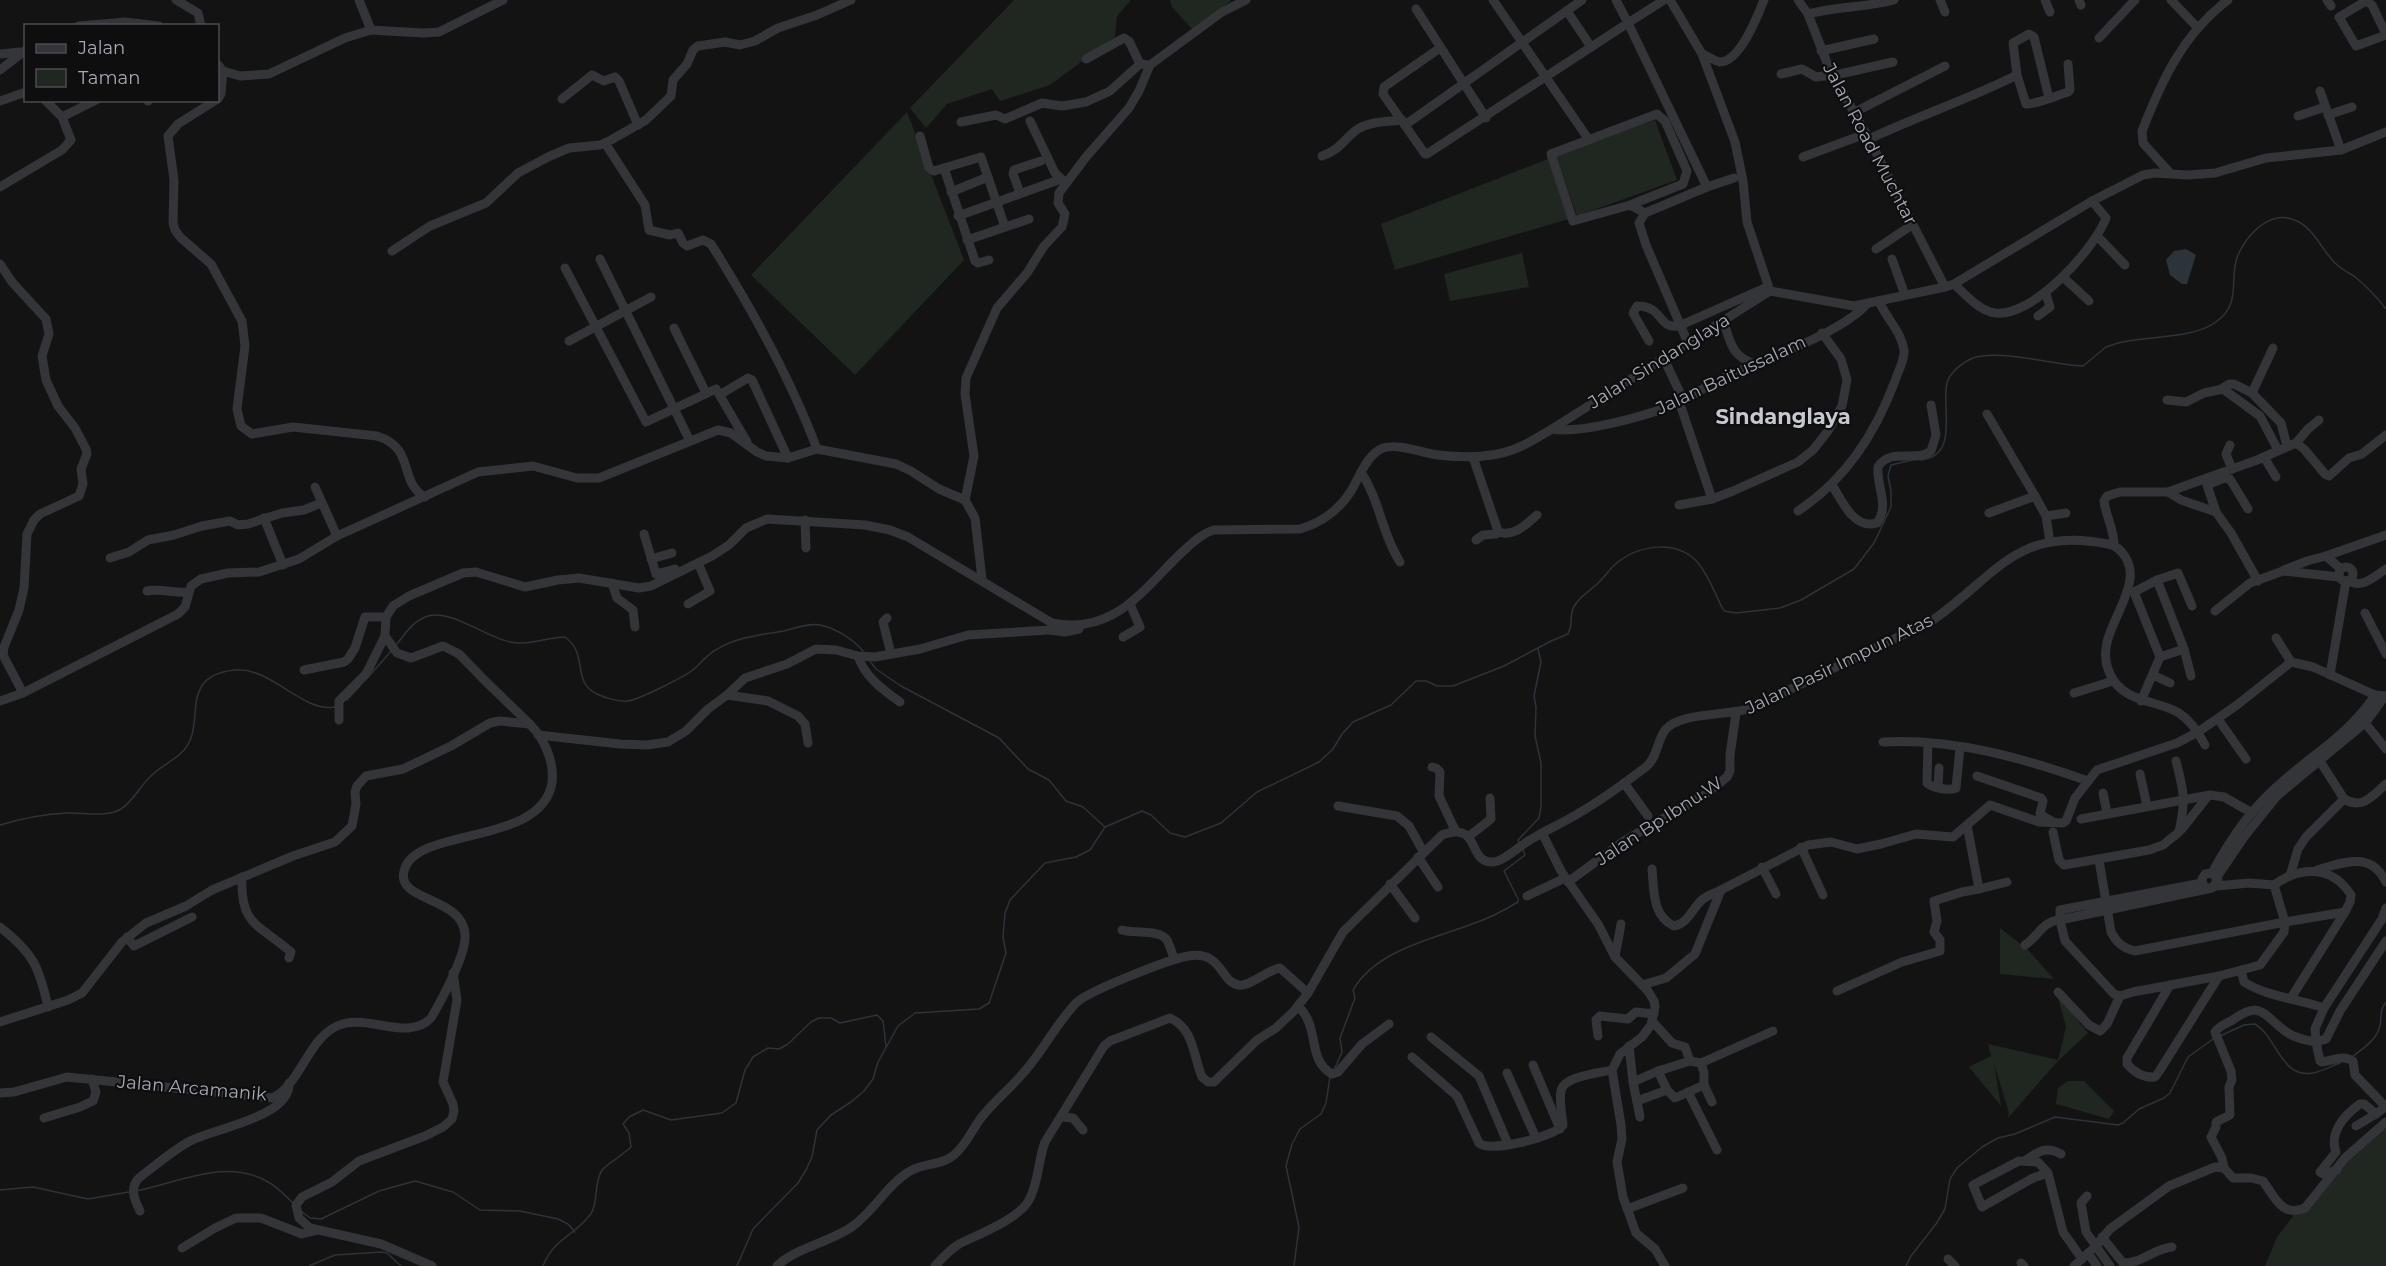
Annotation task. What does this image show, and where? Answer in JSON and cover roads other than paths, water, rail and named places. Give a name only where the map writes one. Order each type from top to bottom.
[{"type":"street","points":[[176,0],[198,13],[201,24]]},
{"type":"street","points":[[358,0],[371,30]]},
{"type":"street","points":[[219,97],[221,94],[220,68],[240,76],[269,75],[345,38],[371,30],[439,32],[503,0]]},
{"type":"street","points":[[392,251],[430,226],[486,203],[518,173],[548,157],[569,148],[605,143],[658,111],[669,100],[673,92],[675,76],[687,64],[693,50],[698,46],[725,42],[740,45],[755,41],[778,28],[817,15],[851,0]]},
{"type":"street","points":[[961,122],[996,115],[1005,119],[1042,104],[1062,106],[1086,102],[1110,91],[1145,64],[1222,12],[1245,0]]},
{"type":"street","points":[[1493,0],[1525,41],[1589,140]]},
{"type":"street","points":[[1322,156],[1333,153],[1356,130],[1367,124],[1404,122],[1463,84],[1582,0]]},
{"type":"street","points":[[1616,0],[1707,187]]},
{"type":"street","points":[[1440,48],[1384,87],[1383,94],[1427,154],[1486,118],[1664,0]]},
{"type":"street","points":[[1670,0],[1702,54],[1735,142],[1743,181],[1747,222],[1768,289]]},
{"type":"street","points":[[1702,54],[1724,62],[1732,56],[1755,23],[1764,0]]},
{"type":"street","name":"Jalan Road Muchtar","points":[[1798,0],[1808,14],[1821,51],[1833,75],[1855,112],[1912,225],[1950,286],[1977,305],[1995,313],[2005,312],[2046,294]]},
{"type":"street","points":[[1808,14],[1843,4],[1894,0]]},
{"type":"street","points":[[1940,0],[1945,12]]},
{"type":"street","points":[[2045,0],[2049,12]]},
{"type":"street","points":[[2099,38],[2135,0]]},
{"type":"street","points":[[2171,0],[2197,27]]},
{"type":"street","points":[[2170,172],[2143,143],[2142,131],[2173,62],[2208,14],[2228,0]]},
{"type":"street","points":[[2366,1],[2372,5],[2386,34],[2356,46],[2339,17],[2366,1]]},
{"type":"street","points":[[1416,9],[1486,118]]},
{"type":"street","points":[[1567,12],[1591,47]]},
{"type":"street","points":[[102,24],[126,22],[142,24]]},
{"type":"street","points":[[2049,98],[2032,34],[2013,43],[2026,104],[2049,98],[2070,90],[2068,64]]},
{"type":"street","points":[[965,500],[974,456],[965,394],[966,378],[997,308],[1028,273],[1044,246],[1062,227],[1065,214],[1057,197],[1064,181],[1129,108],[1139,91],[1145,64],[1129,40],[1124,38],[1086,59]]},
{"type":"street","points":[[1821,51],[1874,39]]},
{"type":"street","points":[[0,54],[24,51]]},
{"type":"street","points":[[0,70],[24,51]]},
{"type":"street","points":[[1781,74],[1802,69],[1814,76],[1833,75],[1893,63]]},
{"type":"street","points":[[1855,112],[1945,66]]},
{"type":"street","points":[[562,99],[592,75],[604,81],[615,77],[619,81],[638,124]]},
{"type":"street","points":[[1803,157],[1980,94],[2018,75]]},
{"type":"street","points":[[2320,91],[2341,150]]},
{"type":"street","points":[[0,101],[24,93]]},
{"type":"street","points":[[0,187],[68,145],[71,140],[62,117],[47,102]]},
{"type":"street","points":[[62,117],[92,102]]},
{"type":"street","points":[[214,102],[178,124],[168,136],[174,180],[173,223],[180,238],[211,264],[226,296],[240,314],[244,346],[237,409],[241,426],[252,434],[293,427],[377,436],[390,440],[400,453],[418,492],[425,497]]},
{"type":"street","points":[[2298,116],[2352,107]]},
{"type":"street","points":[[1657,114],[1665,121],[1687,171],[1683,184],[1630,205],[1573,221],[1551,154],[1657,114]]},
{"type":"street","points":[[1030,121],[1055,173],[1064,181]]},
{"type":"street","points":[[1649,341],[1633,313],[1633,309],[1637,306],[1652,308],[1668,326],[1679,326],[1768,289],[1842,305],[1867,304],[1950,286],[2092,201],[2144,175],[2170,172],[2187,175],[2215,173],[2266,158],[2341,150],[2386,132]]},
{"type":"street","points":[[920,136],[929,168],[934,171],[977,156],[981,157],[1005,227]]},
{"type":"street","points":[[605,143],[645,205],[649,230],[670,235],[678,233],[687,246],[703,240],[711,244],[743,295],[774,354],[817,449]]},
{"type":"street","points":[[1020,194],[1013,174],[1015,169],[1041,161]]},
{"type":"street","points":[[944,168],[958,216],[975,261],[978,263],[989,260]]},
{"type":"street","points":[[951,192],[988,177]]},
{"type":"street","points":[[1688,344],[1639,229],[1639,223],[1645,213],[1734,178]]},
{"type":"street","points":[[958,216],[1064,181]]},
{"type":"street","points":[[2038,316],[2050,307],[2046,294],[2097,236],[2106,218],[2092,201]]},
{"type":"street","points":[[1630,205],[1645,213]]},
{"type":"street","points":[[968,240],[1029,219]]},
{"type":"street","points":[[1876,249],[1912,225]]},
{"type":"street","points":[[2097,236],[2125,265]]},
{"type":"street","points":[[600,260],[690,441]]},
{"type":"street","points":[[1892,260],[1905,295]]},
{"type":"street","points":[[0,264],[12,282],[46,319],[49,334],[42,356],[46,380],[58,406],[84,441],[87,454],[81,469],[83,484],[79,496],[40,514],[27,534],[24,588],[19,610],[3,655],[23,693]]},
{"type":"street","points":[[565,268],[646,422],[717,389],[750,447]]},
{"type":"street","points":[[2063,277],[2089,301]]},
{"type":"street","name":"Jalan Sindanglaya","points":[[982,579],[1037,615],[1053,622],[1065,625],[1090,625],[1105,620],[1130,604],[1190,545],[1207,532],[1300,529],[1312,526],[1325,519],[1341,504],[1365,464],[1384,448],[1473,457],[1515,449],[1552,429],[1688,344],[1768,289]]},
{"type":"street","points":[[569,341],[651,297]]},
{"type":"street","points":[[1798,511],[1832,485],[1866,442],[1881,416],[1904,355],[1897,332],[1879,301]]},
{"type":"street","name":"Jalan Baitussalam","points":[[1552,429],[1560,431],[1608,424],[1670,406],[1822,333],[1858,314],[1867,304]]},
{"type":"street","points":[[1723,321],[1732,348],[1741,359],[1754,364]]},
{"type":"street","points":[[674,328],[706,393]]},
{"type":"street","points":[[1678,505],[1712,499],[1798,462],[1809,455],[1827,432],[1842,406],[1847,380],[1841,359],[1822,333]]},
{"type":"street","points":[[2252,393],[2273,348]]},
{"type":"street","points":[[1664,359],[1681,400],[1712,499]]},
{"type":"street","points":[[721,394],[748,378],[752,380],[788,458]]},
{"type":"street","points":[[2167,400],[2186,402],[2204,393],[2234,384],[2252,393],[2281,423],[2287,446]]},
{"type":"street","points":[[2221,389],[2260,416],[2287,446],[2304,449],[2328,476],[2349,458],[2362,454],[2386,435]]},
{"type":"street","points":[[1832,485],[1847,510],[1855,518],[1864,524],[1877,523],[1883,513],[1878,467],[1887,459],[1898,456],[1922,456],[1931,451],[1936,435],[1931,405]]},
{"type":"street","points":[[1987,414],[2046,516],[2050,542]]},
{"type":"street","points":[[2205,745],[2198,732],[2178,712],[2141,701],[2129,695],[2113,681],[2106,663],[2105,649],[2130,577],[2126,558],[2114,545],[2114,532],[2104,501],[2107,496],[2120,492],[2168,492],[2264,457],[2287,446],[2319,420]]},
{"type":"street","points":[[0,701],[23,693],[178,614],[185,607],[188,592],[195,582],[228,573],[259,572],[302,558],[337,536],[478,472],[540,466],[577,478],[600,478],[712,432],[724,430],[766,456],[788,458],[817,449],[896,465],[911,471],[939,489],[965,500],[975,518],[982,579]]},
{"type":"street","points":[[2230,445],[2226,454],[2232,469]]},
{"type":"street","points":[[1473,457],[1498,532]]},
{"type":"street","points":[[2264,457],[2276,477]]},
{"type":"street","points":[[1361,472],[1377,503],[1390,547],[1400,562]]},
{"type":"street","points":[[2248,509],[2232,480],[2224,478],[2207,485],[2216,512],[2258,580]]},
{"type":"street","points":[[315,487],[337,536]]},
{"type":"street","points":[[2168,492],[2181,500],[2216,512]]},
{"type":"street","points":[[1989,513],[2035,496]]},
{"type":"street","points":[[110,558],[129,552],[148,540],[230,521],[242,525],[282,513],[303,510],[321,503]]},
{"type":"street","points":[[2046,516],[2066,513]]},
{"type":"street","points":[[1476,540],[1483,535],[1521,529],[1537,515]]},
{"type":"street","points":[[264,518],[282,565]]},
{"type":"street","points":[[339,720],[339,701],[366,674],[385,636],[386,617],[400,601],[463,573],[476,572],[525,587],[568,579],[639,588],[651,586],[698,563],[729,545],[754,524],[767,519],[865,525],[890,530],[908,537],[982,579]]},
{"type":"street","points":[[805,520],[806,548]]},
{"type":"street","points":[[644,534],[656,574],[679,568],[682,571]]},
{"type":"street","points":[[2215,611],[2241,588],[2258,580],[2386,535]]},
{"type":"street","name":"Jalan Pasir Impun Atas","points":[[1455,830],[1468,837],[1478,855],[1488,862],[1493,862],[1580,813],[1624,783],[1653,760],[1663,733],[1673,723],[1685,718],[1736,713],[1769,701],[1791,688],[1933,620],[1958,602],[2003,562],[2028,548],[2050,542],[2082,540],[2114,545]]},
{"type":"street","points":[[651,559],[672,553]]},
{"type":"street","points":[[2326,556],[2353,584],[2360,584],[2386,569]]},
{"type":"street","points":[[688,604],[710,591],[698,563]]},
{"type":"street","points":[[2283,571],[2344,577]]},
{"type":"street","points":[[2141,701],[2160,657],[2134,592],[2157,580],[2178,573],[2192,606]]},
{"type":"street","points":[[2330,675],[2344,577]]},
{"type":"street","points":[[2157,580],[2184,649],[2191,676]]},
{"type":"street","points":[[612,583],[617,597],[633,610],[635,627]]},
{"type":"street","points":[[147,591],[155,589],[177,593],[188,592]]},
{"type":"street","points":[[1124,637],[1140,627],[1130,604]]},
{"type":"street","points":[[2365,613],[2386,654]]},
{"type":"street","points":[[304,670],[344,662],[355,648],[365,617],[386,617]]},
{"type":"street","points":[[887,618],[883,622],[891,654]]},
{"type":"street","points":[[538,735],[620,744],[647,745],[668,742],[686,731],[745,678],[787,664],[816,649],[875,657],[920,649],[968,635],[1050,630],[1065,632],[1090,625]]},
{"type":"street","name":"Jalan Arcamanik","points":[[0,1093],[14,1092],[58,1078],[92,1078],[264,1098],[280,1094],[320,1040],[337,1026],[362,1022],[414,1028],[426,1024],[437,1008],[453,973],[465,943],[465,933],[461,920],[443,904],[416,894],[404,881],[407,862],[423,849],[525,817],[540,806],[549,791],[552,770],[546,749],[530,724],[451,649],[443,646],[417,657],[405,657],[397,652],[385,636]]},
{"type":"street","points":[[2025,945],[2036,938],[2043,925],[2052,920],[2060,920],[2106,906],[2197,893],[2211,881],[2277,796],[2363,720],[2382,696],[2313,667],[2290,662],[2276,638]]},
{"type":"street","points":[[2160,657],[2184,649]]},
{"type":"street","points":[[858,656],[866,671],[886,692],[900,702]]},
{"type":"street","points":[[2055,828],[2066,820],[2072,803],[2097,770],[2177,743],[2198,732],[2290,662]]},
{"type":"street","points":[[2154,675],[2170,683]]},
{"type":"street","points":[[2074,693],[2113,681]]},
{"type":"street","points":[[727,695],[768,701],[798,716],[805,724],[808,743]]},
{"type":"street","name":"Jalan Bp.Ibnu.W","points":[[1527,896],[1566,880],[1624,841],[1706,795],[1727,777],[1730,771],[1736,713]]},
{"type":"street","points":[[2218,719],[2246,759]]},
{"type":"street","points":[[2363,720],[2386,749]]},
{"type":"street","points":[[0,1022],[79,996],[127,937],[146,923],[242,877],[335,842],[346,834],[355,818],[357,786],[366,776],[403,769],[451,746],[490,723],[499,721],[530,724]]},
{"type":"street","points":[[1883,742],[1928,743],[2024,759],[2088,781]]},
{"type":"street","points":[[1928,743],[1927,783],[1938,788],[1953,790],[1956,788],[1960,748]]},
{"type":"street","points":[[2319,759],[2344,799],[2353,804],[2362,803],[2386,784]]},
{"type":"street","points":[[2211,881],[2252,813],[2264,798],[2319,759]]},
{"type":"street","points":[[2176,760],[2185,799],[2179,832]]},
{"type":"street","points":[[935,1266],[957,1246],[1012,1216],[1029,1201],[1035,1186],[1045,1142],[1110,1041],[1170,1018],[1186,1030],[1202,1077],[1208,1082],[1214,1082],[1250,1046],[1276,1028],[1298,1006],[1343,932],[1420,854],[1442,835],[1455,830],[1438,796],[1440,772],[1432,767]]},
{"type":"street","points":[[1938,788],[1939,768]]},
{"type":"street","points":[[2140,774],[2147,806]]},
{"type":"street","points":[[1977,776],[2041,798],[2043,801],[2040,814],[2055,828],[2062,864],[2071,865],[2149,850],[2163,845],[2179,832],[2208,796]]},
{"type":"street","points":[[1624,783],[1648,816]]},
{"type":"street","points":[[2103,793],[2107,813]]},
{"type":"street","points":[[2081,819],[2208,796],[2224,797],[2252,813]]},
{"type":"street","points":[[1468,837],[1491,819],[1490,798]]},
{"type":"street","points":[[2290,876],[2298,849],[2306,837],[2344,799]]},
{"type":"street","points":[[1652,869],[1656,905],[1665,920],[1674,926],[1688,918],[1702,900],[1801,847],[1831,843],[1850,848],[1867,848],[1916,834],[1948,838],[1959,833],[1992,804],[2055,828]]},
{"type":"street","points":[[1338,806],[1397,816],[1409,826],[1420,854],[1438,887]]},
{"type":"street","points":[[1967,825],[1978,889]]},
{"type":"street","points":[[1542,833],[1566,880],[1598,924],[1615,957],[1654,1001],[1653,1018],[1642,1036],[1616,1059],[1612,1070],[1622,1132],[1617,1154],[1618,1173],[1627,1209],[1636,1233],[1655,1249],[1665,1266]]},
{"type":"street","points":[[1801,847],[1823,895]]},
{"type":"street","points":[[2291,998],[2345,912],[2351,895],[2347,889],[2325,872],[2312,870],[2298,849]]},
{"type":"street","points":[[2099,860],[2111,932],[2125,948],[2135,951],[2345,912]]},
{"type":"street","points":[[2211,881],[2274,885],[2290,876],[2312,870],[2339,864],[2369,862],[2378,868],[2386,882]]},
{"type":"street","points":[[1762,867],[1776,894]]},
{"type":"street","points":[[242,877],[241,891],[247,918],[291,952],[289,958]]},
{"type":"street","points":[[1837,991],[1902,962],[1939,953],[1940,940],[1934,932],[1937,921],[1934,902],[1962,892],[2007,882]]},
{"type":"street","points":[[1390,884],[1415,918]]},
{"type":"street","points":[[2060,920],[2065,941],[2114,994],[2120,996],[2219,976],[2263,963],[2284,932],[2285,922],[2274,885]]},
{"type":"street","points":[[1642,985],[1666,978],[1695,954],[1720,890]]},
{"type":"street","points":[[2356,1126],[2386,1107],[2355,1075],[2350,1059],[2337,1058],[2320,1061],[2315,1029],[2324,1008],[2382,919],[2386,908]]},
{"type":"street","points":[[127,937],[132,945],[136,945],[192,917]]},
{"type":"street","points":[[1615,957],[1621,924]]},
{"type":"street","points":[[0,927],[31,957],[41,976],[48,1007]]},
{"type":"street","points":[[1122,930],[1133,933],[1151,932],[1163,936],[1174,958]]},
{"type":"street","points":[[2386,941],[2340,1011],[2326,1039],[2316,1042],[2295,1037],[2266,1014],[2251,1010],[2244,1011],[2217,1029],[2216,1036],[2228,1062],[2232,1080],[2229,1088],[2230,1115],[2216,1122],[2211,1137],[2222,1158],[2224,1168],[2233,1178],[2263,1181],[2278,1204],[2290,1210],[2305,1208],[2345,1158],[2386,1122]]},
{"type":"street","points":[[777,1266],[791,1256],[828,1241],[853,1226],[897,1181],[913,1169],[953,1157],[963,1147],[981,1118],[1026,1070],[1077,1001],[1174,958],[1201,955],[1216,962],[1236,985],[1242,986],[1270,970],[1280,968],[1308,993]]},
{"type":"street","points":[[2241,970],[2244,982],[2248,984],[2324,1008]]},
{"type":"street","points":[[432,1266],[381,1244],[304,1225],[299,1218],[296,1205],[302,1197],[332,1182],[359,1161],[425,1136],[443,1127],[452,1119],[453,1104],[443,1082],[458,1000],[453,973]]},
{"type":"street","points":[[2170,985],[2127,1058],[2127,1064],[2132,1070],[2150,1077],[2155,1077],[2160,1070],[2219,976]]},
{"type":"street","points":[[2058,992],[2089,1025],[2100,1031],[2107,1024],[2120,996]]},
{"type":"street","points":[[1298,1006],[1304,1012],[1314,1037],[1318,1061],[1322,1068],[1332,1074],[1338,1072],[1362,1044],[1389,1024]]},
{"type":"street","points":[[1598,1036],[1596,1020],[1600,1016],[1628,1019],[1636,1012],[1653,1018],[1672,1043],[1685,1047],[1690,1061]]},
{"type":"street","points":[[1633,1082],[1690,1061],[1701,1063],[1773,1031]]},
{"type":"street","points":[[1431,1037],[1479,1077],[1508,1144]]},
{"type":"street","points":[[1629,1046],[1640,1117]]},
{"type":"street","points":[[1412,1057],[1457,1096],[1481,1146],[1508,1144],[1556,1133],[1563,1125],[1560,1092],[1564,1084],[1572,1079],[1612,1070]]},
{"type":"street","points":[[1701,1063],[1704,1085],[1712,1102]]},
{"type":"street","points":[[1533,1065],[1560,1129]]},
{"type":"street","points":[[1658,1071],[1670,1096],[1675,1098],[1704,1085]]},
{"type":"street","points":[[1507,1073],[1536,1138]]},
{"type":"street","points":[[44,1118],[93,1101],[96,1092],[92,1078]]},
{"type":"street","points":[[140,1211],[133,1194],[137,1179],[191,1141],[270,1110],[287,1098],[290,1091],[289,1083]]},
{"type":"street","points":[[1637,1101],[1667,1090]]},
{"type":"street","points":[[1688,1092],[1717,1150]]},
{"type":"street","points":[[2337,1169],[2323,1174],[2319,1172],[2336,1152],[2333,1144],[2339,1126],[2360,1104],[2364,1104],[2376,1114]]},
{"type":"street","points":[[1061,1116],[1073,1118],[1083,1130]]},
{"type":"street","points":[[2048,1173],[2033,1178],[1982,1207],[1973,1185],[2004,1167],[2038,1157],[2043,1149],[2051,1149],[2061,1154]]},
{"type":"street","points":[[2038,1157],[2048,1173],[2063,1232],[2088,1253],[2110,1266]]},
{"type":"street","points":[[2074,1266],[2110,1228],[2169,1186],[2215,1167],[2224,1168]]},
{"type":"street","points":[[1627,1209],[1683,1188]]},
{"type":"street","points":[[2087,1196],[2081,1203],[2088,1253],[2097,1266]]},
{"type":"street","points":[[183,1248],[236,1218],[261,1218],[302,1234],[318,1230]]},
{"type":"street","points":[[2102,1237],[2122,1263],[2139,1261],[2161,1248],[2172,1247]]},
{"type":"street","points":[[1947,1259],[1955,1266]]},
{"type":"waterway","points":[[1920,460],[1932,457],[1945,441],[1947,383],[1954,371],[1965,362],[1973,358],[1998,355],[2083,366],[2106,347],[2118,343],[2182,334],[2206,327],[2216,322],[2229,307],[2232,299],[2235,264],[2242,247],[2255,231],[2270,220],[2289,218],[2299,222],[2314,235],[2335,263],[2362,283],[2386,309]]},
{"type":"waterway","points":[[737,1266],[753,1229],[798,1183],[806,1170],[812,1157],[817,1130],[831,1115],[864,1091],[873,1079],[878,1062],[898,1026],[915,1013],[979,1009],[989,1003],[1006,953],[1003,937],[1005,913],[1010,900],[1045,863],[1076,857],[1090,850],[1105,827],[1142,811],[1151,815],[1170,833],[1185,837],[1221,823],[1257,792],[1319,762],[1333,749],[1353,722],[1391,705],[1416,681],[1426,681],[1437,686],[1453,686],[1504,666],[1568,634],[1573,608],[1578,600],[1615,564],[1637,551],[1648,548],[1670,548],[1690,556],[1706,574],[1724,611],[1736,613],[1780,608],[1801,600],[1854,569],[1874,543],[1891,507],[1888,476],[1891,465],[1912,460]]},
{"type":"waterway","points":[[397,644],[415,623],[433,615],[455,619],[510,642],[524,643],[565,637],[576,651],[584,682],[589,689],[604,697],[624,701],[641,697],[682,677],[722,646],[757,635],[806,625],[820,625],[843,635],[863,651]]},
{"type":"waterway","points":[[1519,843],[1518,840],[1539,818],[1541,807],[1541,763],[1535,736],[1534,696],[1541,662],[1538,649]]},
{"type":"waterway","points":[[371,674],[392,650]]},
{"type":"waterway","points":[[869,660],[876,669],[901,686],[999,738],[1028,769],[1049,780],[1066,801],[1083,807],[1104,826]]},
{"type":"waterway","points":[[0,825],[50,814],[102,814],[121,809],[130,802],[148,779],[178,756],[189,742],[199,692],[204,682],[216,675],[234,670],[248,671],[261,675],[310,703],[323,707],[335,707]]},
{"type":"waterway","points":[[347,700],[360,686]]},
{"type":"waterway","points":[[1334,1070],[1342,1052],[1340,1038],[1355,998],[1353,990],[1363,976],[1390,955],[1484,920],[1518,902],[1504,871],[1525,855],[1523,850]]},
{"type":"waterway","points":[[2352,1057],[2377,1033],[2382,1009],[2386,1002]]},
{"type":"waterway","points":[[543,1266],[558,1243],[590,1215],[602,1170],[631,1147],[629,1133],[623,1124],[629,1117],[643,1110],[671,1120],[722,1113],[736,1103],[745,1070],[753,1057],[768,1048],[779,1049],[788,1044],[811,1022],[819,1018],[831,1018],[840,1023],[877,1015],[883,1021],[886,1047]]},
{"type":"waterway","points":[[2220,1036],[2244,1025],[2255,1024],[2269,1038],[2286,1064],[2294,1070],[2313,1073],[2340,1063]]},
{"type":"waterway","points":[[1906,1266],[1945,1209],[1950,1179],[1957,1168],[1982,1147],[1998,1138],[2015,1134],[2055,1117],[2118,1125],[2123,1123],[2139,1109],[2170,1093],[2188,1057],[2213,1039]]},
{"type":"waterway","points":[[1294,1266],[1299,1227],[1286,1166],[1292,1144],[1300,1129],[1321,1114],[1326,1103],[1330,1077]]},
{"type":"waterway","points":[[136,1191],[202,1174],[236,1172],[252,1175],[268,1182],[293,1203]]},
{"type":"waterway","points":[[301,1211],[310,1218],[321,1219],[379,1191],[415,1181],[453,1192],[480,1210],[520,1211],[558,1219],[568,1224],[575,1232]]},
{"type":"waterway","points":[[0,1190],[33,1187],[88,1199],[129,1192]]},
{"type":"waterway","points":[[309,1266],[335,1255],[381,1252],[387,1253],[401,1266]]},
{"type":"district","name":"Sindanglaya","points":[[1783,417]]}]
